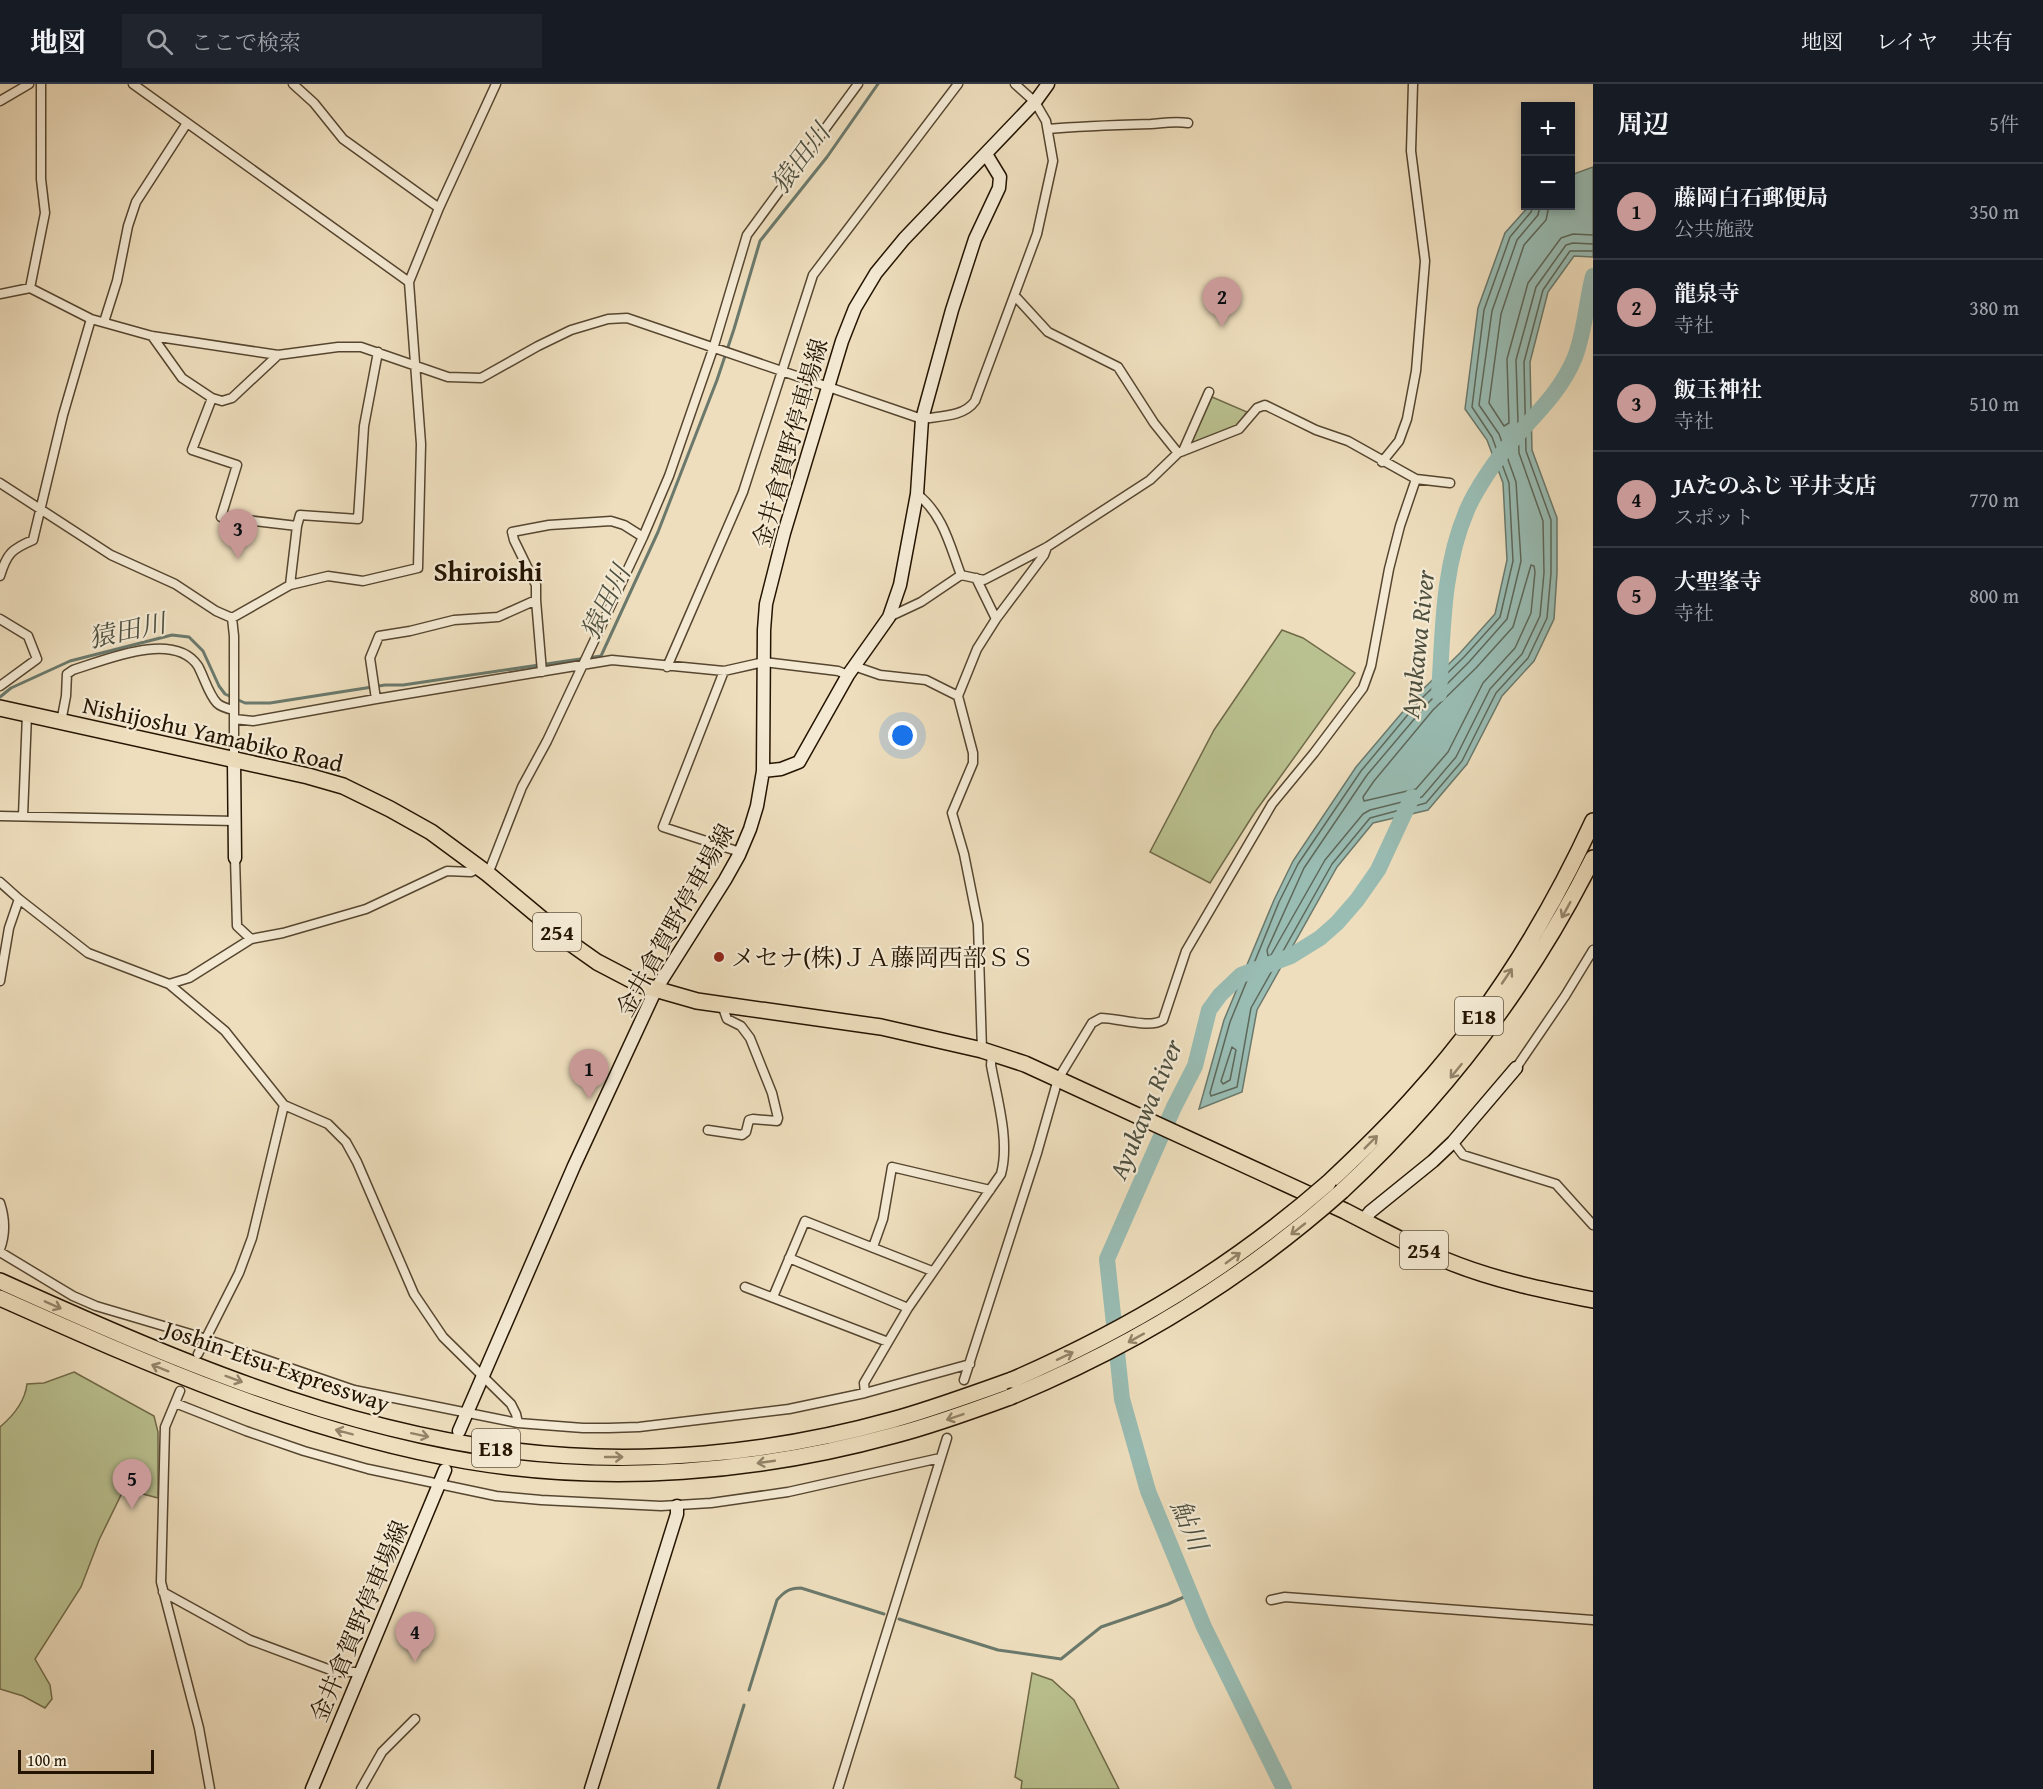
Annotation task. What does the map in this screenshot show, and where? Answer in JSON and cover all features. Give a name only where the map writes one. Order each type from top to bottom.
[{"type":"highway","name":"Nishijoshu Yamabiko Road","points":[[0,708],[343,786],[431,832],[484,871],[589,956],[626,978],[676,996],[722,1005],[881,1027],[987,1052],[1025,1064],[1446,1260],[1492,1277],[1593,1300]]},
{"type":"highway","name":"Joshin-Etsu Expressway","points":[[0,1281],[156,1349],[287,1398],[384,1426],[470,1444],[515,1451],[600,1457],[682,1455],[764,1447],[891,1420],[1012,1380],[1136,1320],[1189,1288],[1266,1234],[1328,1183],[1391,1122],[1476,1020],[1532,937],[1561,887],[1593,821]]},
{"type":"highway","name":"Joshin-Etsu Expressway","points":[[0,1298],[152,1364],[281,1413],[328,1428],[422,1452],[511,1467],[595,1473],[681,1471],[811,1455],[895,1435],[1010,1397],[1090,1362],[1176,1314],[1260,1259],[1342,1191],[1416,1117],[1458,1068],[1488,1031],[1545,946],[1593,858]]},
{"type":"main road","name":"金井倉賀野停車場線","points":[[459,1431],[574,1166],[656,989],[725,880],[750,829],[757,806],[763,771],[766,604],[784,533],[827,387],[855,308],[876,273],[904,238],[1035,102],[1048,84]]},
{"type":"main road","points":[[763,771],[781,769],[799,762],[851,670],[889,617],[900,585],[918,494],[922,419],[952,310],[975,239],[999,188],[1000,177],[986,154]]},
{"type":"main road","points":[[234,760],[235,858]]},
{"type":"main road","points":[[1364,1221],[1370,1212],[1453,1142],[1516,1068]]},
{"type":"main road","name":"金井倉賀野停車場線","points":[[312,1789],[445,1470]]},
{"type":"main road","points":[[591,1789],[650,1605],[677,1514],[677,1506]]},
{"type":"street","points":[[0,100],[13,88],[29,84]]},
{"type":"street","points":[[30,288],[45,213],[41,179],[41,84]]},
{"type":"street","points":[[133,84],[409,282]]},
{"type":"street","points":[[293,84],[314,104],[343,139],[439,208]]},
{"type":"street","points":[[169,984],[189,978],[251,939],[284,933],[366,909],[447,871],[484,871],[522,787],[548,741],[669,476],[713,349],[747,235],[858,84]]},
{"type":"street","points":[[667,666],[742,492],[813,275],[958,84]]},
{"type":"street","points":[[0,294],[30,288],[91,319],[152,336],[278,355],[338,347],[361,347],[448,377],[481,378],[563,334],[608,319],[627,318],[922,419],[963,412],[975,401],[1015,296],[1037,234],[1053,161],[1046,121],[1035,102],[1015,84]]},
{"type":"street","points":[[1382,462],[1399,441],[1407,419],[1416,371],[1425,261],[1411,151],[1413,84]]},
{"type":"street","points":[[232,618],[291,585],[328,576],[363,581],[418,568],[421,444],[409,282],[439,208],[494,86]]},
{"type":"street","points":[[1048,129],[1173,121],[1188,123]]},
{"type":"street","points":[[104,322],[117,281],[128,226],[136,202],[187,123]]},
{"type":"street","points":[[1015,296],[1048,332],[1118,367],[1154,423],[1180,452]]},
{"type":"street","points":[[0,576],[4,561],[10,553],[33,540],[63,415],[91,319]]},
{"type":"street","points":[[152,336],[182,378],[212,399],[232,398],[278,355]]},
{"type":"street","points":[[291,585],[300,515],[358,519],[364,426],[378,352]]},
{"type":"street","points":[[889,617],[921,603],[961,575],[984,580],[1047,547],[1150,480],[1180,452],[1209,392]]},
{"type":"street","points":[[212,399],[192,450],[237,465],[221,517],[297,526]]},
{"type":"street","points":[[1180,452],[1239,429],[1257,408],[1264,405],[1316,430],[1348,441],[1416,479],[1450,483]]},
{"type":"street","points":[[964,1380],[1038,1153],[1058,1078],[1092,1023],[1101,1018],[1148,1024],[1158,1024],[1163,1020],[1186,951],[1272,804],[1363,688],[1371,666],[1400,526],[1416,479]]},
{"type":"street","points":[[0,483],[111,555],[175,584],[216,611],[232,618]]},
{"type":"street","points":[[918,494],[931,504],[940,520],[961,575]]},
{"type":"street","points":[[542,670],[536,585],[512,532],[549,525],[611,521],[624,525],[643,537]]},
{"type":"street","points":[[865,1393],[864,1383],[908,1308],[1001,1174],[1004,1164],[1004,1143],[987,1052],[978,924],[964,854],[952,813],[973,763],[973,753],[958,696],[977,650],[996,619],[1044,555],[1047,547]]},
{"type":"street","points":[[976,578],[996,619]]},
{"type":"street","points":[[376,697],[370,658],[379,636],[454,620],[498,617],[536,600]]},
{"type":"street","points":[[232,618],[234,760]]},
{"type":"street","points":[[0,619],[28,636],[37,659],[0,686]]},
{"type":"street","points":[[61,722],[67,674],[115,657],[154,648],[184,652],[197,665],[218,704],[234,715],[253,722],[376,697],[612,660],[724,671],[764,662],[838,671],[851,670],[926,680],[958,696]]},
{"type":"street","points":[[724,671],[663,827],[740,852]]},
{"type":"street","points":[[23,816],[27,714]]},
{"type":"street","points":[[0,816],[235,821]]},
{"type":"street","points":[[235,858],[237,926],[251,939]]},
{"type":"street","points":[[0,882],[88,953],[169,984],[225,1031],[284,1105],[328,1124],[346,1142],[357,1162],[414,1294],[443,1336],[511,1404],[518,1423]]},
{"type":"street","points":[[0,981],[9,928],[19,899]]},
{"type":"street","points":[[1516,1068],[1593,950]]},
{"type":"street","points":[[708,1130],[742,1134],[746,1132],[748,1120],[777,1121],[778,1118],[772,1093],[750,1038],[741,1026],[728,1019],[722,1005]]},
{"type":"street","points":[[198,1354],[238,1273],[252,1238],[284,1105]]},
{"type":"street","points":[[1453,1142],[1463,1155],[1556,1184],[1593,1225]]},
{"type":"street","points":[[873,1247],[883,1219],[892,1167],[990,1190]]},
{"type":"street","points":[[0,1203],[4,1217],[4,1229],[0,1250],[83,1301],[206,1339],[354,1390],[518,1423],[583,1428],[639,1427],[789,1408],[865,1393],[970,1364]]},
{"type":"street","points":[[773,1297],[805,1221],[932,1271]]},
{"type":"street","points":[[789,1258],[908,1308]]},
{"type":"street","points":[[746,1287],[888,1342]]},
{"type":"street","points":[[180,1391],[165,1427],[161,1582],[199,1728],[210,1789]]},
{"type":"street","points":[[175,1403],[304,1451],[368,1468],[496,1496],[541,1500],[677,1506],[788,1492],[940,1458]]},
{"type":"street","points":[[838,1789],[947,1438]]},
{"type":"street","points":[[163,1592],[250,1640],[336,1672],[361,1671]]},
{"type":"street","points":[[1271,1600],[1285,1597],[1593,1620]]},
{"type":"street","points":[[361,1789],[382,1752],[415,1719]]},
{"type":"green space","points":[[1212,397],[1247,412],[1235,428],[1191,446],[1190,444]]},
{"type":"green space","points":[[1282,630],[1303,638],[1355,673],[1255,812],[1210,883],[1150,852],[1214,730]]},
{"type":"green space","points":[[74,1372],[154,1416],[158,1432],[158,1498],[124,1489],[99,1540],[81,1587],[35,1659],[50,1685],[52,1699],[45,1708],[23,1696],[0,1689],[0,1427],[18,1408],[27,1384],[44,1383]]},
{"type":"green space","points":[[1032,1673],[1052,1680],[1074,1700],[1119,1789],[1021,1789],[1022,1781],[1015,1777]]},
{"type":"water","points":[[1593,167],[1593,257],[1574,256],[1548,292],[1530,362],[1532,450],[1557,518],[1554,619],[1534,661],[1502,696],[1467,764],[1428,810],[1373,823],[1337,867],[1257,1010],[1242,1092],[1199,1109],[1224,1020],[1274,900],[1293,861],[1356,767],[1417,695],[1460,653],[1495,614],[1507,560],[1503,483],[1487,440],[1465,409],[1478,308],[1505,233],[1525,210],[1575,210],[1575,174]]},
{"type":"waterway","name":"猿田川","points":[[0,697],[11,688],[70,661],[172,635],[189,637],[203,651],[225,694],[245,703],[270,703],[601,656],[658,532],[717,380],[760,241],[827,157],[878,84]]},
{"type":"waterway","name":"Ayukawa River","points":[[1439,694],[1448,577],[1467,510],[1487,474],[1506,448],[1539,412],[1570,369],[1581,337],[1593,276]]},
{"type":"waterway","name":"Ayukawa River","points":[[1284,1789],[1204,1627],[1148,1491],[1122,1399],[1107,1259],[1174,1107],[1195,1066],[1209,1010],[1220,995],[1241,975],[1291,956],[1320,938],[1337,923],[1378,870],[1412,797]]},
{"type":"waterway","points":[[749,1690],[777,1600],[787,1591],[801,1588],[884,1614]]},
{"type":"waterway","points":[[899,1619],[998,1650],[1061,1659],[1101,1627],[1191,1594]]},
{"type":"waterway","points":[[718,1789],[744,1705]]},
{"type":"place","name":"龍泉寺","points":[[1222,327]]},
{"type":"place","name":"飯玉神社","points":[[238,559]]},
{"type":"place","name":"メセナ(株)ＪＡ藤岡西部ＳＳ","points":[[719,957]]},
{"type":"place","name":"藤岡白石郵便局","points":[[589,1099]]},
{"type":"place","name":"大聖峯寺","points":[[132,1509]]},
{"type":"place","name":"JAたのふじ 平井支店","points":[[415,1662]]},
{"type":"district","name":"Shiroishi","points":[[488,571]]},
{"type":"water label","name":"鮎川","points":[[1190,1525]]}]
